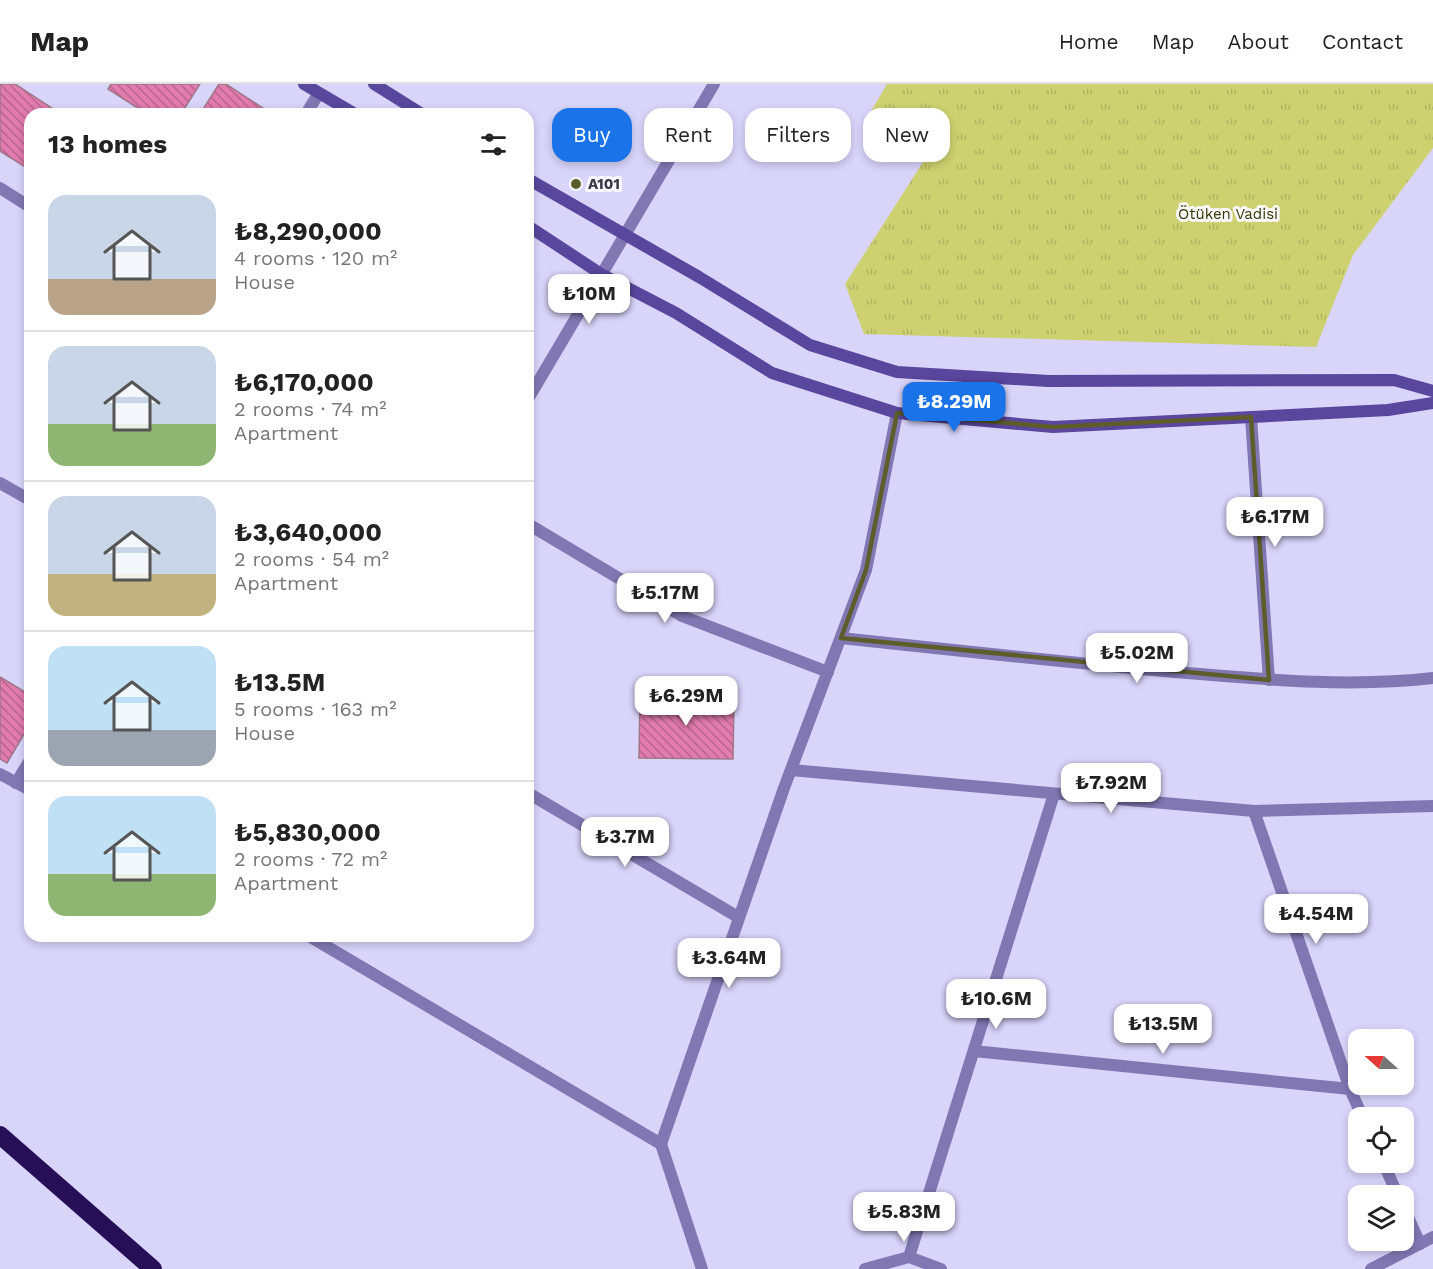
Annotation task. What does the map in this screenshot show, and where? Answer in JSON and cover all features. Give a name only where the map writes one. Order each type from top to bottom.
[{"type":"highway","points":[[0,1135],[153,1269]]},
{"type":"street","points":[[304,84],[345,108]]},
{"type":"street","points":[[374,84],[413,108]]},
{"type":"street","points":[[534,389],[714,84]]},
{"type":"street","points":[[310,108],[319,93]]},
{"type":"street","points":[[534,183],[699,277],[810,345],[897,372],[1048,381],[1394,380],[1433,391]]},
{"type":"street","points":[[0,188],[24,203]]},
{"type":"street","points":[[534,230],[601,274],[676,313],[772,373],[897,413],[1053,427],[1388,410],[1433,403]]},
{"type":"street","points":[[702,1269],[661,1144],[738,917],[866,570],[897,413]]},
{"type":"street","points":[[1251,417],[1269,680]]},
{"type":"street","points":[[0,483],[24,497]]},
{"type":"street","points":[[534,528],[682,616],[828,672]]},
{"type":"street","points":[[841,638],[1061,662],[1269,680],[1405,682],[1433,678]]},
{"type":"street","points":[[16,783],[24,770]]},
{"type":"street","points":[[791,770],[1254,812],[1433,806]]},
{"type":"street","points":[[0,774],[24,787]]},
{"type":"street","points":[[909,1257],[1054,794]]},
{"type":"street","points":[[534,797],[738,917]]},
{"type":"street","points":[[1254,812],[1348,1083]]},
{"type":"street","points":[[319,942],[661,1144]]},
{"type":"street","points":[[974,1051],[1348,1089]]},
{"type":"street","points":[[1414,1230],[1420,1244]]},
{"type":"street","points":[[1371,1269],[1433,1237]]},
{"type":"street","points":[[865,1269],[909,1257],[941,1269]]},
{"type":"highlighted area","points":[[897,413],[1053,427],[1251,417],[1269,680],[841,638],[866,570]]},
{"type":"green space","name":"Ötüken Vadisi","points":[[887,84],[1433,84],[1433,148],[1353,255],[1316,347],[864,334],[845,284],[923,162],[950,162],[950,108],[873,108]]},
{"type":"building","points":[[0,84],[15,84],[52,108],[24,108],[24,166],[0,151]]},
{"type":"building","points":[[111,84],[200,84],[185,108],[138,108],[108,89]]},
{"type":"building","points":[[219,84],[226,84],[263,108],[204,108]]},
{"type":"building","points":[[0,677],[24,691],[24,734],[7,763],[0,759]]},
{"type":"building","points":[[640,695],[734,697],[733,759],[639,758]]},
{"type":"place","name":"A101","points":[[576,184]]}]
